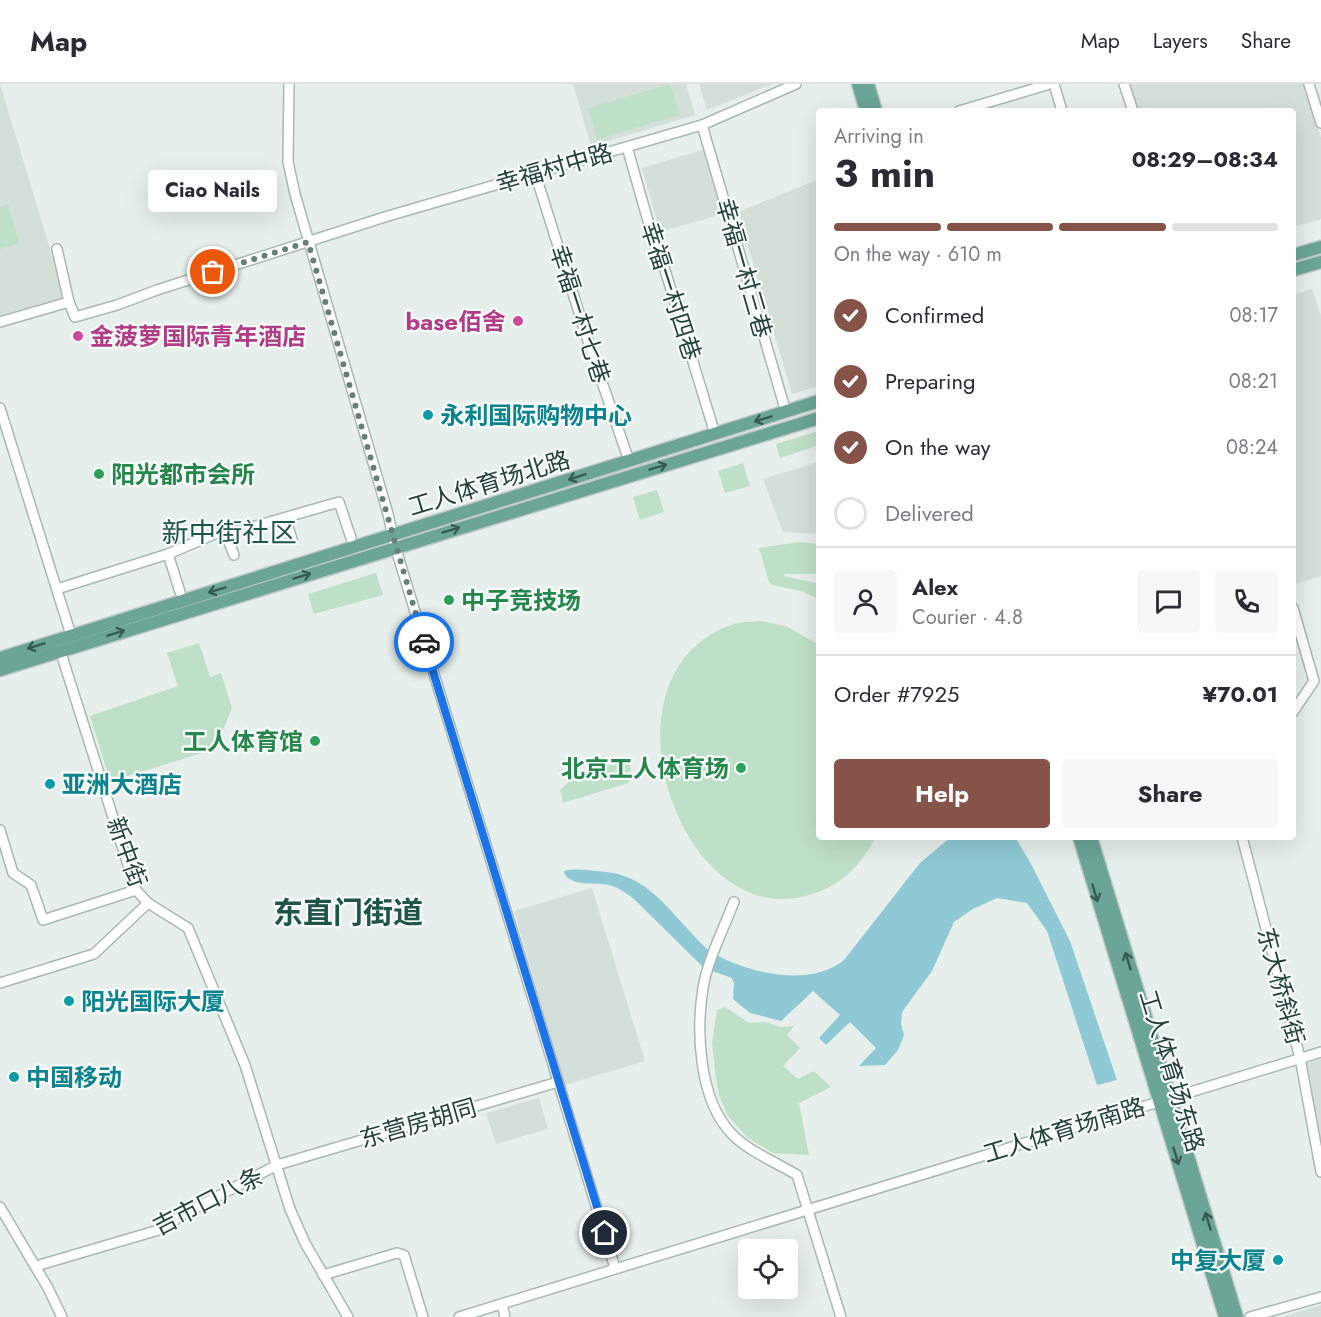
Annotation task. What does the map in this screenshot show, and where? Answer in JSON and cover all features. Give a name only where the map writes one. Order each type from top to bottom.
[{"type":"main road","points":[[858,84],[865,108]]},
{"type":"main road","points":[[868,84],[875,108]]},
{"type":"main road","points":[[1296,254],[1321,247]]},
{"type":"main road","points":[[1296,269],[1321,262]]},
{"type":"main road","name":"工人体育场北路","points":[[0,670],[816,402]]},
{"type":"main road","name":"工人体育场北路","points":[[0,658],[71,635],[816,419]]},
{"type":"main road","name":"工人体育场东路","points":[[1079,840],[1237,1317]]},
{"type":"main road","name":"工人体育场东路","points":[[1092,840],[1225,1317]]},
{"type":"street","points":[[289,84],[288,162],[308,242],[394,541],[615,1268]]},
{"type":"street","name":"幸福村中路","points":[[69,302],[75,317],[117,305],[308,242],[702,125],[796,84]]},
{"type":"street","points":[[969,108],[1052,84],[1061,108]]},
{"type":"street","points":[[1124,84],[1132,108]]},
{"type":"street","points":[[1309,84],[1321,123]]},
{"type":"street","name":"幸福一村三巷","points":[[702,125],[786,412]]},
{"type":"street","name":"幸福一村四巷","points":[[627,147],[658,256],[665,270],[715,434]]},
{"type":"street","name":"幸福一村七巷","points":[[535,173],[627,455]]},
{"type":"street","points":[[0,322],[69,302],[57,249]]},
{"type":"street","points":[[0,408],[71,635]]},
{"type":"street","points":[[57,589],[168,554],[224,530],[238,531],[339,502],[351,538]]},
{"type":"street","points":[[285,518],[292,539]]},
{"type":"street","points":[[224,530],[234,555]]},
{"type":"street","points":[[168,554],[180,592]]},
{"type":"street","points":[[1296,618],[1314,681],[1296,708]]},
{"type":"street","name":"新中街","points":[[60,650],[136,890],[148,903],[188,928],[245,1065],[290,1209],[305,1243],[348,1317]]},
{"type":"street","points":[[0,830],[13,873],[31,885],[43,920],[136,890]]},
{"type":"street","name":"东大桥斜街","points":[[1243,840],[1300,1058],[1321,1172]]},
{"type":"street","points":[[734,902],[703,988],[700,1047],[712,1102],[721,1121],[732,1135],[797,1175],[841,1317]]},
{"type":"street","points":[[0,982],[94,954],[148,903]]},
{"type":"street","name":"工人体育场南路","points":[[459,1317],[1321,1052]]},
{"type":"street","name":"东营房胡同","points":[[277,1166],[558,1082]]},
{"type":"street","name":"吉市口八条","points":[[36,1266],[162,1229],[182,1215],[277,1166]]},
{"type":"street","points":[[0,1207],[36,1266],[62,1317]]},
{"type":"street","points":[[323,1275],[397,1253],[404,1255],[423,1317]]},
{"type":"street","points":[[1250,1317],[1321,1297]]},
{"type":"street","points":[[502,1304],[505,1317]]},
{"type":"shaded area","points":[[0,84],[65,298],[0,316]]},
{"type":"shaded area","points":[[573,84],[686,84],[695,115],[591,146]]},
{"type":"shaded area","points":[[699,84],[773,84],[707,110]]},
{"type":"shaded area","points":[[1130,84],[1304,84],[1321,138],[1321,219],[1296,226],[1296,108],[1138,108]]},
{"type":"shaded area","points":[[703,150],[722,214],[660,232],[642,168]]},
{"type":"shaded area","points":[[816,180],[816,387],[792,394],[738,212]]},
{"type":"shaded area","points":[[1312,289],[1321,315],[1321,576],[1296,584],[1296,294]]},
{"type":"shaded area","points":[[816,463],[816,534],[783,532],[763,479]]},
{"type":"shaded area","points":[[592,888],[645,1061],[565,1085],[514,911]]},
{"type":"shaded area","points":[[1321,1059],[1321,1147],[1305,1064]]},
{"type":"shaded area","points":[[539,1098],[548,1129],[496,1144],[486,1113]]},
{"type":"shaded area","points":[[1321,1305],[1321,1317],[1281,1317]]},
{"type":"green space","points":[[670,84],[680,115],[597,139],[588,108]]},
{"type":"green space","points":[[8,204],[19,243],[0,249],[0,207]]},
{"type":"green space","points":[[816,432],[816,446],[780,458],[776,444]]},
{"type":"green space","points":[[743,463],[750,486],[725,493],[718,471]]},
{"type":"green space","points":[[657,490],[664,512],[640,520],[633,497]]},
{"type":"green space","points":[[800,542],[816,544],[816,574],[785,574],[784,576],[816,583],[816,598],[801,591],[772,585],[769,582],[759,548]]},
{"type":"green space","points":[[376,573],[383,595],[314,614],[308,594]]},
{"type":"green space","name":"北京工人体育场","points":[[761,621],[786,626],[816,643],[816,840],[874,840],[857,865],[841,880],[810,895],[763,897],[722,876],[690,839],[669,792],[660,741],[667,691],[691,650],[734,624]]},
{"type":"green space","points":[[199,643],[210,677],[221,673],[232,708],[215,749],[115,780],[108,774],[90,716],[178,686],[167,653]]},
{"type":"green space","points":[[629,759],[632,778],[628,783],[563,803],[560,790],[575,776]]},
{"type":"green space","points":[[725,1007],[749,1023],[766,1022],[780,1027],[794,1026],[787,1035],[800,1048],[783,1066],[798,1079],[814,1071],[831,1087],[799,1103],[809,1155],[773,1153],[748,1138],[728,1116],[719,1096],[712,1043],[717,1010]]},
{"type":"water","points":[[947,840],[1017,840],[1070,941],[1117,1080],[1097,1085],[1047,931],[1027,903],[997,898],[973,909],[954,922],[932,971],[902,1012],[901,1024],[904,1035],[898,1050],[885,1065],[859,1066],[876,1048],[850,1022],[826,1045],[819,1038],[840,1015],[813,991],[781,1021],[750,1013],[733,999],[732,978],[704,968],[634,899],[612,886],[578,882],[564,873],[568,870],[580,870],[625,876],[647,888],[713,953],[761,971],[779,975],[797,975],[814,974],[830,969],[844,960],[920,863]]},
{"type":"way so far","points":[[213,272],[308,242],[424,642]]},
{"type":"place","name":"Ciao Nails","points":[[213,272]]},
{"type":"place","name":"base佰舍","points":[[518,321]]},
{"type":"place","name":"金菠萝国际青年酒店","points":[[78,336]]},
{"type":"place","name":"永利国际购物中心","points":[[428,415]]},
{"type":"place","name":"阳光都市会所","points":[[99,474]]},
{"type":"place","name":"中子竞技场","points":[[449,600]]},
{"type":"place","name":"工人体育馆","points":[[315,741]]},
{"type":"place","name":"北京工人体育场","points":[[741,768]]},
{"type":"place","name":"亚洲大酒店","points":[[50,784]]},
{"type":"place","name":"阳光国际大厦","points":[[69,1001]]},
{"type":"place","name":"中国移动","points":[[14,1077]]},
{"type":"place","name":"中复大厦","points":[[1278,1260]]},
{"type":"district","name":"新中街社区","points":[[229,532]]},
{"type":"district","name":"东直门街道","points":[[348,912]]},
{"type":"route","points":[[424,642],[605,1233]]}]
